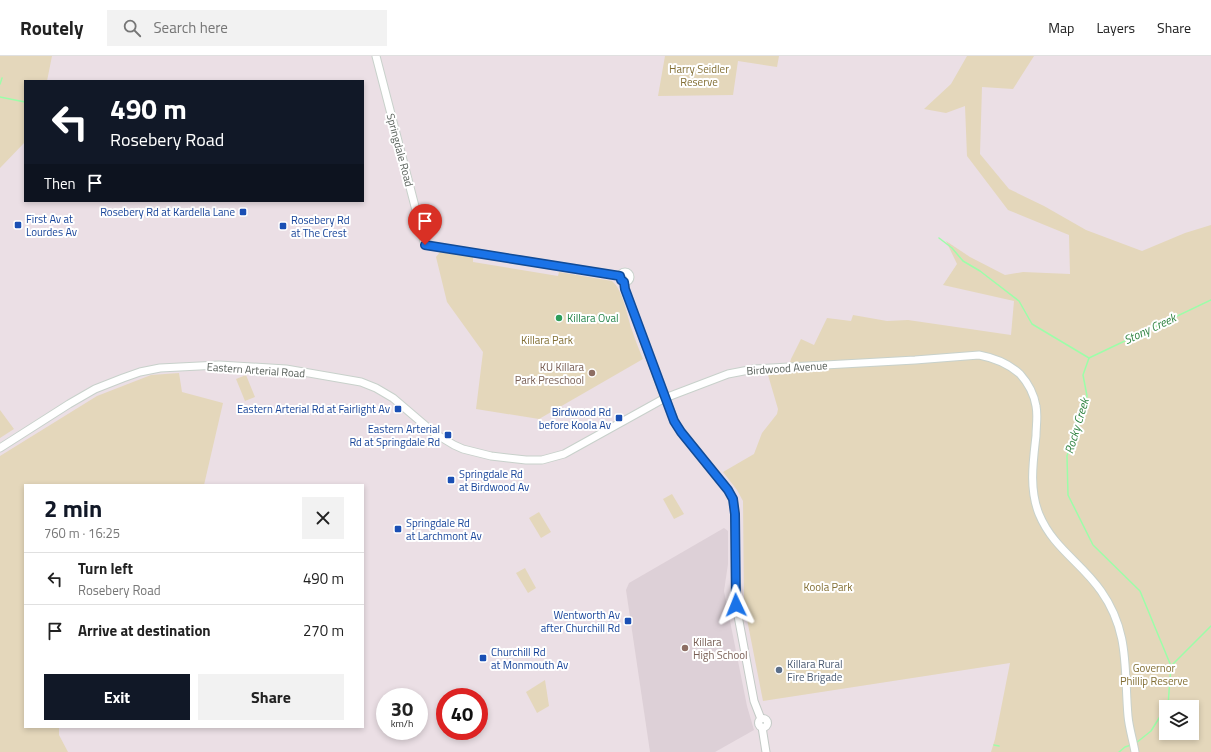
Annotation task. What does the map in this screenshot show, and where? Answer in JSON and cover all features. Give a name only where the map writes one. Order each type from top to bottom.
[{"type":"main road","name":"Springdale Road","points":[[376,56],[425,245],[622,279],[665,398]]},
{"type":"main road","name":"Birdwood Avenue","points":[[463,449],[491,456],[518,460],[548,459],[564,454],[580,446],[665,398],[728,374],[754,369],[915,360],[955,353],[979,351],[1005,358],[1016,365],[1032,383],[1038,393],[1041,405],[1041,424],[1033,465],[1033,488],[1037,506],[1048,533],[1094,581],[1105,597],[1116,620],[1125,655],[1128,717],[1134,750]]},
{"type":"main road","name":"Eastern Arterial Road","points":[[0,448],[95,389],[123,378],[140,372],[160,368],[219,365],[286,370],[361,382],[384,392],[434,433],[463,449]]},
{"type":"main road","points":[[665,398],[677,426],[728,490],[733,499],[735,514],[736,605],[754,701],[761,719],[763,718],[767,721],[766,725],[762,727],[766,752]]},
{"type":"shaded area","name":"Killara High School","points":[[724,528],[728,531],[728,564],[724,591],[747,706],[754,730],[715,752],[650,752],[626,590],[629,583]]},
{"type":"green space","points":[[0,56],[52,56],[47,80],[24,80],[24,143],[0,168]]},
{"type":"green space","name":"Harry Seidler Reserve","points":[[665,56],[779,56],[777,67],[738,61],[733,95],[658,96]]},
{"type":"green space","points":[[967,56],[1034,56],[1013,89],[982,87],[980,154],[1009,189],[1044,206],[1086,230],[1142,251],[1185,233],[1211,225],[1211,752],[991,752],[1010,663],[763,701],[744,604],[743,501],[737,490],[723,472],[754,454],[762,433],[777,414],[778,409],[768,375],[787,374],[791,359],[801,339],[814,345],[827,318],[851,321],[853,315],[887,321],[908,320],[1011,335],[1014,301],[943,285],[957,264],[946,241],[970,257],[1005,275],[1023,272],[1070,274],[1069,235],[1008,210],[967,156],[965,106],[946,113],[924,109],[951,84]]},
{"type":"green space","name":"Killara Park","points":[[440,252],[473,257],[473,262],[558,276],[559,272],[612,281],[616,285],[622,297],[633,334],[643,359],[539,419],[476,409],[483,352],[447,302],[436,257]]},
{"type":"green space","points":[[179,373],[182,392],[223,403],[204,484],[24,484],[24,728],[59,728],[59,735],[68,752],[0,752],[0,456],[97,396],[151,375]]},
{"type":"green space","points":[[246,375],[255,397],[245,401],[236,379]]},
{"type":"green space","points":[[0,410],[14,429],[0,438]]},
{"type":"green space","points":[[672,494],[684,514],[674,519],[663,499]]},
{"type":"green space","points":[[539,512],[551,532],[541,538],[529,518]]},
{"type":"green space","points":[[525,568],[536,588],[528,593],[516,573]]},
{"type":"green space","points":[[545,680],[549,706],[537,713],[526,692]]},
{"type":"waterway","points":[[0,84],[2,78]]},
{"type":"waterway","points":[[0,97],[24,102]]},
{"type":"waterway","name":"Rocky Creek","points":[[939,238],[952,248],[963,261],[980,271],[1019,301],[1032,324],[1089,358],[1083,375],[1087,396],[1067,456],[1068,495],[1093,545],[1140,591],[1171,666],[1168,700]]},
{"type":"waterway","name":"Stony Creek","points":[[1089,358],[1211,300]]},
{"type":"waterway","points":[[1171,666],[1211,626]]},
{"type":"waterway","name":"Rocky Creek","points":[[1136,743],[1151,731],[1159,718]]},
{"type":"waterway","points":[[994,745],[999,746]]},
{"type":"waterway","name":"Rocky Creek","points":[[1119,752],[1125,747],[1131,745]]},
{"type":"place","name":"Rosebery Rd at Kardella Lane","points":[[243,212]]},
{"type":"place","name":"First Av at Lourdes Av","points":[[18,225]]},
{"type":"place","name":"Rosebery Rd at The Crest","points":[[283,226]]},
{"type":"place","name":"Killara Oval","points":[[559,318]]},
{"type":"place","name":"KU Killara Park Preschool","points":[[592,373]]},
{"type":"place","name":"Eastern Arterial Rd at Fairlight Av","points":[[398,409]]},
{"type":"place","name":"Birdwood Rd before Koola Av","points":[[619,418]]},
{"type":"place","name":"Eastern Arterial Rd at Springdale Rd","points":[[448,435]]},
{"type":"place","name":"Springdale Rd at Birdwood Av","points":[[451,480]]},
{"type":"place","name":"Springdale Rd at Larchmont Av","points":[[398,529]]},
{"type":"place","name":"Wentworth Av after Churchill Rd","points":[[628,621]]},
{"type":"place","name":"Killara High School","points":[[685,648]]},
{"type":"place","name":"Churchill Rd at Monmouth Av","points":[[483,658]]},
{"type":"place","name":"Killara Rural Fire Brigade","points":[[779,670]]},
{"type":"route","points":[[425,245],[620,276],[621,280],[624,282],[625,289],[674,421],[681,432],[732,495],[735,514],[736,605]]},
{"type":"park label","name":"Koola Park","points":[[828,587]]},
{"type":"park label","name":"Governor Phillip Reserve","points":[[1154,674]]}]
